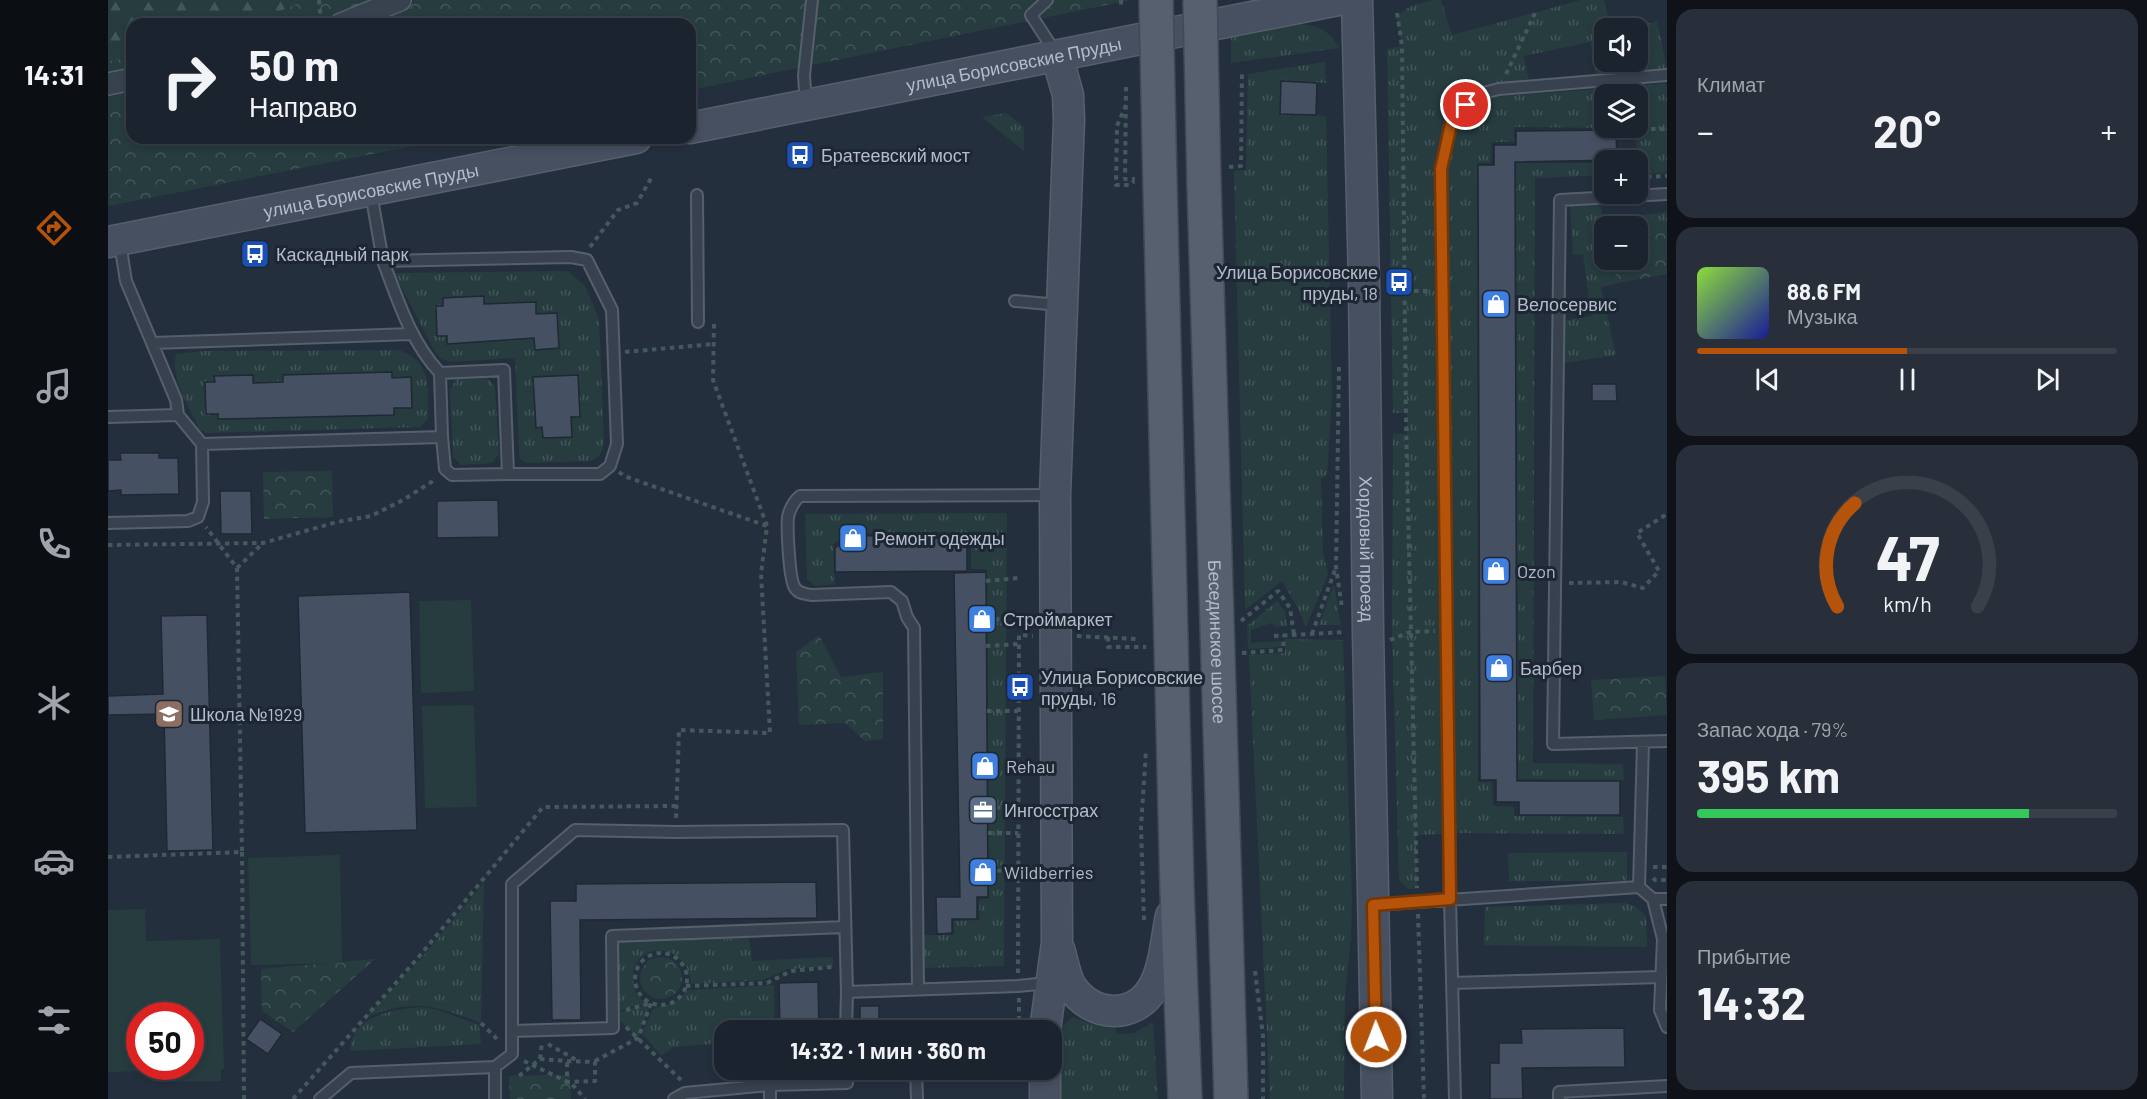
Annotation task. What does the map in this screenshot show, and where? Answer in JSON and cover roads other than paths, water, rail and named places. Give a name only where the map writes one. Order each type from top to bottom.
[{"type":"main road","points":[[1156,0],[1177,890],[1185,1099]]},
{"type":"main road","name":"Бесединское шоссе","points":[[1200,0],[1215,176],[1231,1099]]},
{"type":"main road","name":"улица Борисовские Пруды","points":[[696,127],[1338,0]]},
{"type":"main road","name":"Хордовый проезд","points":[[1357,0],[1364,271],[1377,1099]]},
{"type":"main road","points":[[1039,1020],[1051,983],[1057,943],[1055,495],[1069,120],[1068,95],[1057,56]]},
{"type":"main road","name":"улица Борисовские Пруды","points":[[114,241],[605,144]]},
{"type":"main road","points":[[1057,943],[1071,986],[1083,1000],[1101,1010],[1119,1011],[1138,1005],[1152,989],[1160,973],[1177,890]]},
{"type":"main road","points":[[1170,1099],[1184,1042]]},
{"type":"main road","points":[[1045,1080],[1046,1099]]},
{"type":"street","points":[[356,18],[400,0]]},
{"type":"street","points":[[108,84],[126,80]]},
{"type":"lane","points":[[806,105],[804,75],[812,0]]},
{"type":"lane","points":[[1047,0],[1031,15],[1057,56]]},
{"type":"lane","points":[[1455,1099],[1450,899],[1441,169],[1453,115],[1479,94],[1499,89],[1667,75]]},
{"type":"lane","points":[[370,190],[383,261],[411,334],[440,373],[445,469],[452,475],[600,474],[610,466],[617,444],[612,310],[587,260],[571,256],[383,261]]},
{"type":"lane","points":[[1667,194],[1560,201],[1553,744],[1667,741]]},
{"type":"lane","points":[[697,195],[698,322]]},
{"type":"lane","points":[[108,523],[188,521],[198,517],[203,502],[202,444],[178,416],[176,400],[126,281],[114,241]]},
{"type":"lane","points":[[1015,301],[1062,305]]},
{"type":"lane","points":[[152,343],[411,334]]},
{"type":"lane","points":[[440,373],[504,370],[508,474]]},
{"type":"lane","points":[[108,417],[178,416]]},
{"type":"lane","points":[[202,444],[442,437]]},
{"type":"lane","points":[[918,989],[914,628],[907,617],[902,601],[891,592],[812,595],[800,593],[794,587],[791,576],[788,517],[792,503],[800,496],[1055,495]]},
{"type":"lane","points":[[1639,886],[1643,743]]},
{"type":"lane","points":[[320,1099],[351,1074],[495,1067],[512,1054],[512,884],[575,830],[676,832],[843,830],[846,1020]]},
{"type":"lane","points":[[1373,905],[1639,886],[1653,899],[1663,939],[1660,1010],[1667,1027]]},
{"type":"lane","points":[[1653,899],[1667,899]]},
{"type":"lane","points":[[512,1031],[613,1028],[612,936],[845,927]]},
{"type":"lane","points":[[1452,983],[1661,976]]},
{"type":"lane","points":[[847,992],[1051,983]]},
{"type":"lane","points":[[495,1067],[495,1099]]},
{"type":"lane","points":[[674,1099],[694,1093],[770,1085],[847,1083],[847,1080]]},
{"type":"lane","points":[[916,1080],[917,1099]]},
{"type":"lane","points":[[770,1085],[770,1099]]},
{"type":"lane","points":[[1559,1099],[1559,1092],[1667,1086]]},
{"type":"place","name":"Братеевский мост","points":[[800,155]]},
{"type":"place","name":"Каскадный парк","points":[[255,254]]},
{"type":"place","name":"Улица Борисовские пруды, 18","points":[[1399,282]]},
{"type":"place","name":"Велосервис","points":[[1496,304]]},
{"type":"place","name":"Ремонт одежды","points":[[853,538]]},
{"type":"place","name":"Ozon","points":[[1496,571]]},
{"type":"place","name":"Строймаркет","points":[[982,619]]},
{"type":"place","name":"Барбер","points":[[1499,668]]},
{"type":"place","name":"Улица Борисовские пруды, 16","points":[[1020,687]]},
{"type":"place","name":"Школа №1929","points":[[169,714]]},
{"type":"place","name":"Rehau","points":[[985,766]]},
{"type":"place","name":"Ингосстрах","points":[[983,810]]},
{"type":"place","name":"Wildberries","points":[[983,872]]}]
